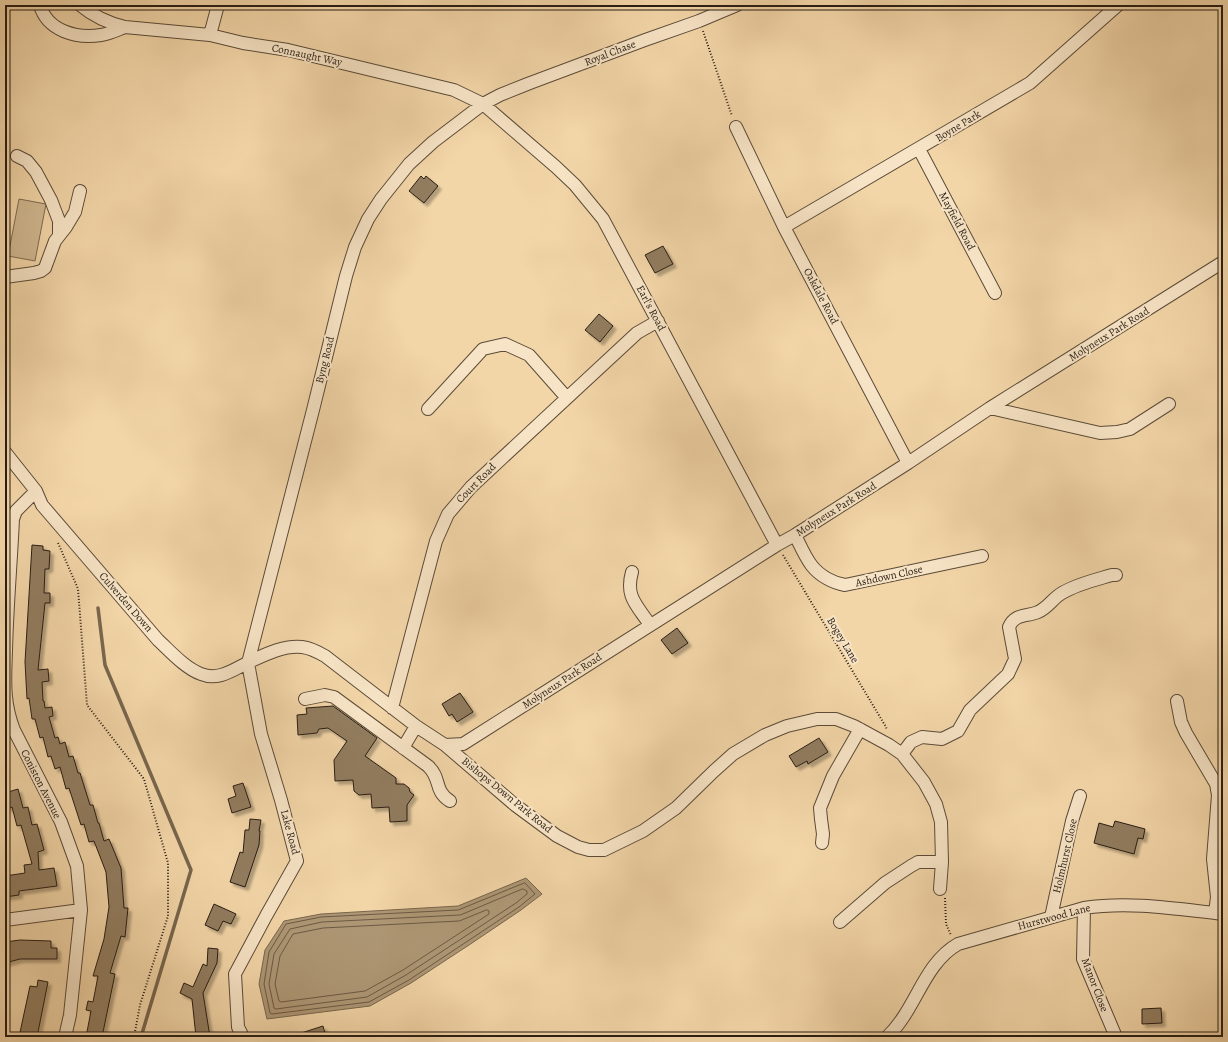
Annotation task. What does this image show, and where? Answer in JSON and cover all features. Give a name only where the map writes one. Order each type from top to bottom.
[{"type":"street","name":"Connaught Way","points":[[40,5],[41,11],[50,23],[64,32],[81,36],[102,35],[125,27]]},
{"type":"street","name":"Connaught Way","points":[[80,5],[103,20],[125,27],[210,35],[243,43],[288,50],[454,90],[483,104]]},
{"type":"street","points":[[210,35],[218,5]]},
{"type":"street","name":"Royal Chase","points":[[483,104],[500,95],[530,83],[699,21],[738,5]]},
{"type":"street","name":"Boyne Park","points":[[784,227],[920,149],[1030,83],[1118,5]]},
{"type":"street","name":"Earl's Road","points":[[483,104],[575,185],[603,219],[776,545]]},
{"type":"street","name":"Byng Road","points":[[248,663],[346,276],[355,247],[368,219],[396,178],[433,142],[483,104]]},
{"type":"street","name":"Oakdale Road","points":[[736,127],[784,227],[908,463]]},
{"type":"street","name":"Mayfield Road","points":[[920,149],[995,293]]},
{"type":"street","points":[[17,156],[27,161],[36,172],[51,200],[59,221],[59,235]]},
{"type":"street","points":[[5,277],[34,273],[45,268],[55,241],[75,212],[80,191]]},
{"type":"street","name":"Molyneux Park Road","points":[[445,745],[463,744],[908,463],[990,408],[1223,262]]},
{"type":"street","name":"Court Road","points":[[392,708],[436,541],[448,514],[470,487],[638,333],[658,321]]},
{"type":"street","points":[[428,408],[483,349],[505,344],[529,355],[567,398]]},
{"type":"street","points":[[990,408],[1100,433],[1117,432],[1130,429],[1169,404]]},
{"type":"street","name":"Culverden Down","points":[[5,452],[36,491],[42,505],[158,640],[194,671],[208,676],[227,674],[283,648]]},
{"type":"street","name":"Coniston Avenue","points":[[36,491],[16,511],[13,519],[7,582],[5,700],[9,718],[14,730],[60,822],[77,866],[81,910],[70,1015],[65,1037]]},
{"type":"street","name":"Ashdown Close","points":[[795,535],[812,566],[836,584],[845,585],[982,556]]},
{"type":"street","points":[[632,572],[629,583],[630,595],[650,625]]},
{"type":"street","points":[[902,754],[911,742],[922,737],[942,739],[958,730],[970,710],[1008,674],[1015,659],[1009,627],[1011,622],[1021,615],[1039,612],[1049,605],[1055,597],[1072,588],[1112,574],[1116,575]]},
{"type":"street","name":"Bishops Down Park Road","points":[[283,648],[303,647],[325,656],[416,726],[445,745],[515,805],[557,836],[578,847],[589,850],[604,850],[643,831],[676,808],[733,754],[765,735],[786,726],[817,719],[836,719],[860,729],[902,754],[924,782],[936,804],[941,822],[942,862],[940,889]]},
{"type":"street","name":"Lake Road","points":[[243,1037],[238,1027],[235,974],[298,861],[260,734],[248,663]]},
{"type":"street","points":[[305,699],[325,695],[334,697],[434,772],[439,791],[443,797],[450,801]]},
{"type":"street","points":[[1177,701],[1181,722],[1186,733],[1216,784],[1218,796],[1213,859],[1219,914]]},
{"type":"street","points":[[403,748],[416,726]]},
{"type":"street","points":[[822,843],[823,834],[820,819],[820,808],[833,776],[860,729]]},
{"type":"street","name":"Holmhurst Close","points":[[1051,917],[1072,821],[1080,796]]},
{"type":"street","points":[[840,922],[886,883],[910,866],[918,862],[942,862]]},
{"type":"street","name":"Hurstwood Lane","points":[[958,944],[1084,908],[1100,906],[1139,905],[1219,914]]},
{"type":"street","name":"Manor Close","points":[[1084,908],[1083,959],[1116,1037]]},
{"type":"street","points":[[5,920],[81,910]]},
{"type":"street","points":[[887,1037],[904,1016],[935,965],[948,950],[958,944]]},
{"type":"path","points":[[699,21],[736,127]]},
{"type":"path","points":[[57,540],[78,589],[87,705],[144,778],[168,863],[168,916],[140,1004],[134,1037]]},
{"type":"path","name":"Bogey Lane","points":[[776,545],[886,727],[889,745]]},
{"type":"path","points":[[940,889],[946,891],[946,924],[951,935],[958,944]]},
{"type":"shaded area","points":[[19,199],[46,204],[35,261],[8,256]]},
{"type":"water","points":[[526,878],[542,894],[521,910],[411,983],[370,1006],[267,1019],[259,984],[265,950],[284,921],[321,914],[458,906]]},
{"type":"building","points":[[421,176],[424,179],[426,176],[438,186],[424,203],[409,191]]},
{"type":"building","points":[[663,246],[673,264],[655,273],[645,255]]},
{"type":"building","points":[[599,314],[613,326],[600,342],[585,330]]},
{"type":"building","points":[[32,545],[43,546],[43,550],[50,551],[49,569],[45,569],[44,593],[50,593],[50,603],[45,603],[38,670],[48,669],[49,681],[42,682],[43,701],[45,708],[52,707],[53,716],[49,717],[55,738],[58,737],[60,744],[65,742],[69,757],[73,756],[90,805],[93,805],[104,841],[109,839],[121,868],[124,908],[128,908],[125,937],[121,936],[110,973],[115,974],[102,1037],[86,1037],[91,1011],[86,1010],[88,1001],[93,1002],[98,976],[93,976],[104,939],[109,907],[106,872],[94,841],[89,842],[84,824],[81,825],[69,788],[66,789],[60,767],[55,769],[51,756],[48,757],[43,737],[40,738],[35,719],[32,719],[29,698],[27,699],[25,662]]},
{"type":"building","points":[[677,628],[688,643],[672,654],[661,640]]},
{"type":"building","points":[[460,693],[473,712],[457,722],[452,714],[449,716],[442,704]]},
{"type":"building","points":[[333,706],[377,738],[365,756],[396,778],[396,784],[404,784],[414,795],[407,805],[407,821],[390,822],[389,807],[372,808],[371,794],[359,795],[354,791],[353,780],[335,781],[334,760],[347,741],[328,728],[319,729],[317,733],[298,735],[297,715],[307,714],[306,708]]},
{"type":"building","points":[[819,738],[828,752],[808,764],[807,761],[796,767],[789,756]]},
{"type":"building","points":[[243,783],[251,807],[232,813],[228,799],[236,796],[233,786]]},
{"type":"building","points":[[18,789],[23,808],[28,807],[32,825],[37,824],[44,850],[38,852],[39,870],[54,868],[57,886],[19,891],[19,895],[5,897],[5,876],[25,873],[24,865],[32,864],[21,825],[17,826],[12,807],[8,809],[5,797],[5,793]]},
{"type":"building","points":[[250,819],[261,820],[259,845],[245,887],[230,882],[240,852],[243,853],[245,830],[249,830]]},
{"type":"building","points":[[1115,821],[1145,829],[1143,839],[1138,838],[1134,854],[1094,843],[1099,823],[1113,827]]},
{"type":"building","points":[[214,904],[236,914],[231,924],[223,921],[218,931],[205,925]]},
{"type":"building","points":[[20,940],[51,941],[51,948],[57,948],[57,959],[20,959],[5,963],[5,942]]},
{"type":"building","points":[[208,948],[218,949],[217,963],[203,993],[210,1037],[196,1037],[192,999],[180,993],[184,983],[193,987],[203,964],[207,966]]},
{"type":"building","points":[[38,980],[48,982],[37,1037],[19,1037],[30,986],[37,987]]},
{"type":"building","points":[[1161,1008],[1162,1023],[1142,1024],[1142,1009]]},
{"type":"building","points":[[323,1026],[326,1037],[295,1037],[295,1035]]},
{"type":"waterway","points":[[98,608],[105,665],[191,870],[141,1037]]}]
